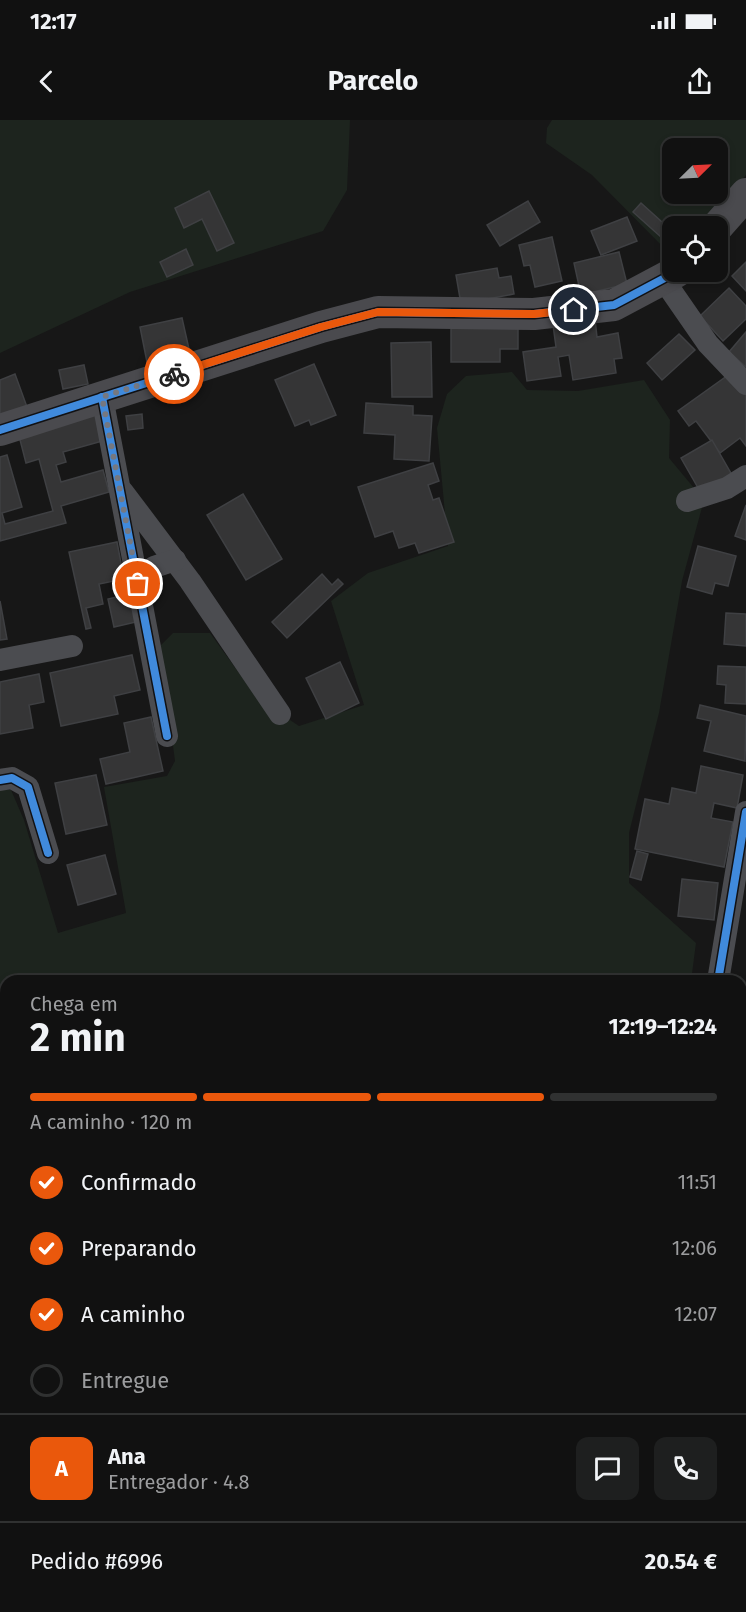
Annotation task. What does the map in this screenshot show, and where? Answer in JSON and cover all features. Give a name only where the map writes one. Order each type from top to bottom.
[{"type":"street","points":[[726,216],[746,194]]},
{"type":"street","points":[[0,430],[321,327],[378,312],[534,314],[591,308],[614,305],[662,279]]},
{"type":"street","points":[[673,282],[708,344],[746,384]]},
{"type":"street","points":[[102,397],[167,735]]},
{"type":"street","points":[[687,501],[727,488],[746,476]]},
{"type":"street","points":[[119,486],[175,560],[280,714]]},
{"type":"street","points":[[138,584],[154,567],[175,560]]},
{"type":"street","points":[[0,660],[72,646]]},
{"type":"street","points":[[0,780],[12,778],[28,787],[48,853]]},
{"type":"street","points":[[720,975],[746,812]]},
{"type":"shaded area","points":[[0,120],[350,120],[347,190],[323,231],[130,292],[0,353]]},
{"type":"shaded area","points":[[552,120],[746,120],[746,175],[728,195],[728,138],[662,138],[662,204],[720,204],[709,216],[662,216],[662,246],[592,175],[546,143],[547,128]]},
{"type":"shaded area","points":[[512,372],[527,390],[578,391],[644,380],[670,420],[669,458],[704,500],[682,581],[659,713],[629,833],[629,883],[696,943],[692,975],[0,975],[0,788],[11,790],[24,820],[58,933],[126,913],[104,787],[167,776],[175,761],[160,646],[173,633],[210,633],[257,698],[299,726],[364,705],[331,601],[368,573],[448,546],[437,428],[447,394],[466,376]]},
{"type":"building","points":[[209,191],[234,243],[217,251],[202,219],[184,228],[175,208]]},
{"type":"building","points":[[528,201],[540,222],[500,246],[487,225]]},
{"type":"building","points":[[641,203],[662,222],[662,238],[633,212]]},
{"type":"building","points":[[627,217],[637,241],[601,255],[591,231]]},
{"type":"building","points":[[552,237],[562,281],[535,287],[530,265],[524,266],[519,245]]},
{"type":"building","points":[[186,249],[193,265],[167,277],[160,262]]},
{"type":"building","points":[[619,252],[627,284],[581,295],[574,263]]},
{"type":"building","points":[[746,262],[746,291],[732,276]]},
{"type":"building","points":[[497,268],[499,278],[511,276],[514,294],[461,304],[456,275]]},
{"type":"building","points":[[729,288],[746,306],[746,319],[723,341],[700,316]]},
{"type":"building","points":[[182,318],[191,358],[148,367],[140,327]]},
{"type":"building","points":[[595,319],[597,337],[618,333],[622,358],[614,359],[616,373],[573,380],[569,355],[558,357],[561,376],[527,381],[523,352],[556,347],[553,325]]},
{"type":"building","points":[[451,325],[518,325],[518,349],[500,349],[500,362],[451,362]]},
{"type":"building","points":[[746,332],[746,367],[729,352]]},
{"type":"building","points":[[679,334],[695,350],[662,380],[647,363]]},
{"type":"building","points":[[431,342],[432,397],[392,397],[391,343]]},
{"type":"building","points":[[314,364],[336,415],[311,425],[309,420],[295,426],[275,380]]},
{"type":"building","points":[[84,365],[88,384],[63,389],[59,370]]},
{"type":"building","points":[[731,373],[746,395],[746,446],[740,438],[720,453],[696,421],[689,426],[678,411]]},
{"type":"building","points":[[15,374],[27,407],[0,417],[0,380]]},
{"type":"building","points":[[366,403],[413,406],[413,415],[432,416],[429,461],[394,459],[395,435],[364,433]]},
{"type":"building","points":[[97,410],[106,440],[63,452],[66,462],[56,465],[61,482],[103,470],[109,492],[61,506],[66,523],[0,541],[0,457],[7,455],[22,507],[2,513],[5,524],[53,511],[39,459],[26,463],[18,432]]},
{"type":"building","points":[[142,414],[143,428],[128,430],[126,416]]},
{"type":"building","points":[[712,440],[732,475],[701,493],[681,458]]},
{"type":"building","points":[[433,463],[439,481],[428,485],[433,500],[439,498],[454,542],[419,553],[415,543],[399,548],[393,531],[375,537],[358,487]]},
{"type":"building","points":[[243,494],[282,559],[246,580],[207,515]]},
{"type":"building","points":[[746,505],[746,540],[735,536]]},
{"type":"building","points":[[117,542],[124,579],[99,584],[103,604],[86,608],[91,628],[86,629],[69,552]]},
{"type":"building","points":[[698,546],[736,556],[728,586],[715,583],[712,594],[687,587]]},
{"type":"building","points":[[322,574],[332,585],[338,579],[343,584],[287,638],[272,622]]},
{"type":"building","points":[[130,594],[136,622],[114,627],[108,599]]},
{"type":"building","points":[[0,601],[7,639],[0,640]]},
{"type":"building","points":[[726,613],[746,614],[746,646],[724,644]]},
{"type":"building","points":[[132,655],[140,690],[114,696],[118,714],[61,726],[50,673]]},
{"type":"building","points":[[340,662],[359,703],[326,719],[306,678]]},
{"type":"building","points":[[718,666],[746,667],[746,704],[725,703],[726,685],[717,684]]},
{"type":"building","points":[[39,674],[44,702],[29,705],[33,728],[0,734],[0,682]]},
{"type":"building","points":[[700,705],[746,716],[745,761],[704,751],[711,721],[697,718]]},
{"type":"building","points":[[151,717],[163,771],[106,784],[100,759],[130,752],[124,723]]},
{"type":"building","points":[[701,766],[743,775],[737,808],[714,803],[711,818],[733,822],[724,867],[635,849],[645,799],[669,804],[672,788],[696,793]]},
{"type":"building","points":[[96,775],[107,825],[66,834],[55,783]]},
{"type":"building","points":[[637,851],[648,854],[641,880],[630,877]]},
{"type":"building","points":[[105,855],[116,894],[78,905],[67,865]]},
{"type":"building","points":[[682,879],[718,883],[714,920],[678,916]]},
{"type":"cycle path","points":[[0,430],[321,327],[378,312],[534,314],[614,305],[662,279]]},
{"type":"cycle path","points":[[102,397],[167,736]]},
{"type":"cycle path","points":[[0,780],[12,778],[28,787],[48,853]]},
{"type":"cycle path","points":[[719,975],[746,812]]},
{"type":"way so far","points":[[138,584],[102,397],[174,374]]},
{"type":"route","points":[[174,374],[321,327],[378,312],[534,314],[574,310]]}]
